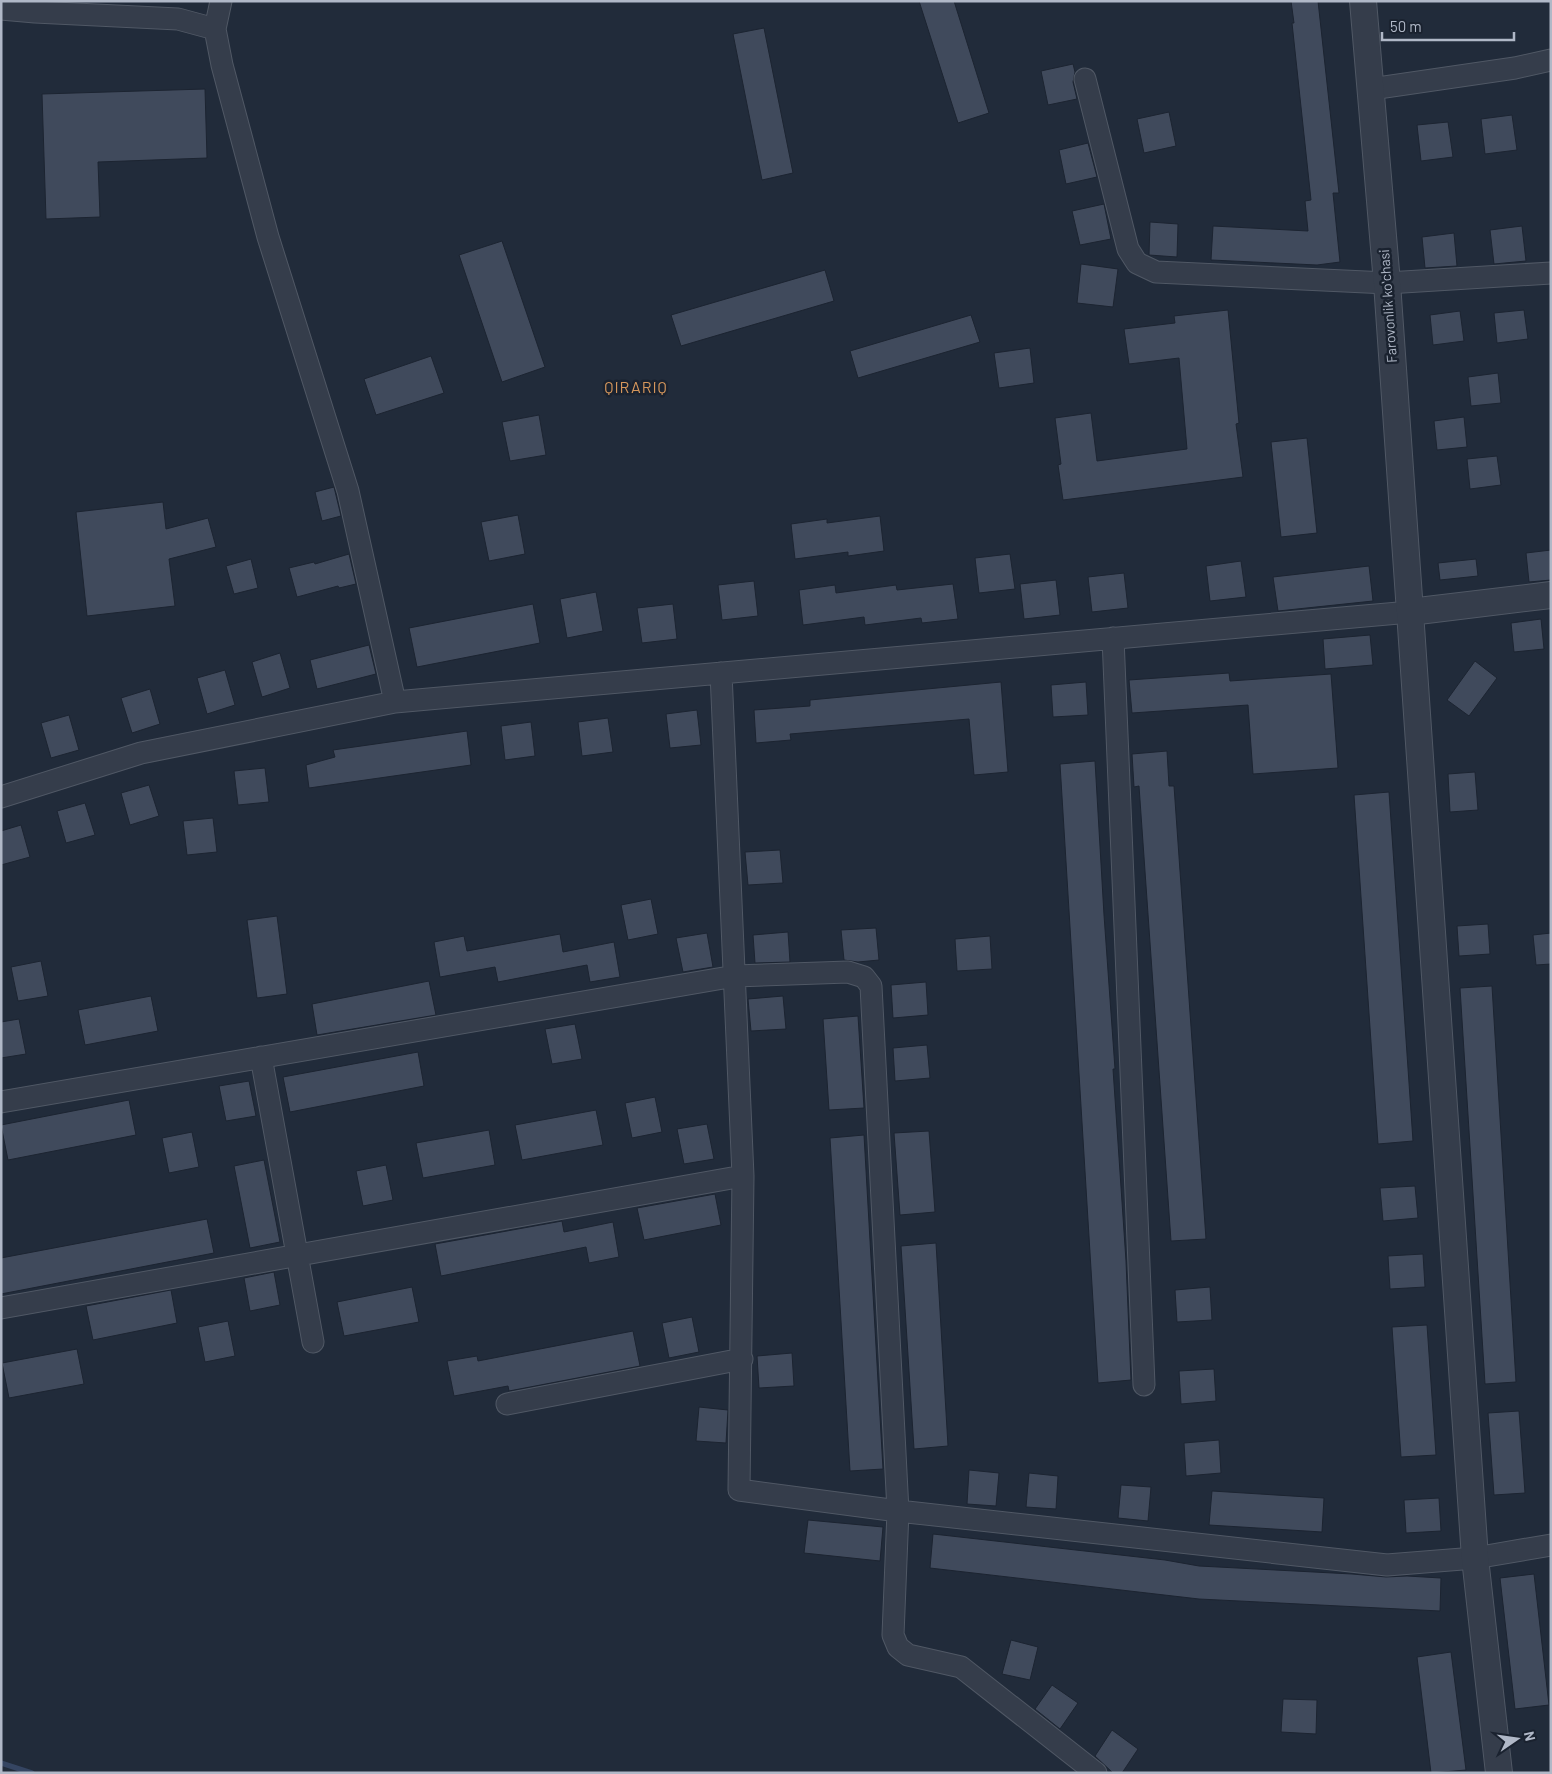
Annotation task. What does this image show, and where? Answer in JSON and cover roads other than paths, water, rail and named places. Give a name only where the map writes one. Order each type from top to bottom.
[{"type":"street","points":[[221,1],[215,29],[222,65],[268,237],[348,491],[395,702]]},
{"type":"street","name":"Farovonlik koʻchasi","points":[[1363,1],[1410,612],[1475,1558],[1499,1773]]},
{"type":"street","points":[[1,9],[178,19],[215,29]]},
{"type":"street","points":[[1371,89],[1515,68],[1551,60]]},
{"type":"street","points":[[1085,79],[1128,249],[1137,263],[1156,272],[1386,283],[1551,273]]},
{"type":"street","points":[[1,796],[141,753],[395,702],[1410,612],[1551,596]]},
{"type":"street","points":[[1113,638],[1144,1384]]},
{"type":"street","points":[[721,673],[743,1176],[742,1359],[738,1490],[898,1511],[1387,1565],[1475,1558],[1551,1545]]},
{"type":"street","points":[[1,1102],[735,976],[848,972],[864,977],[871,986],[898,1511],[893,1635],[898,1647],[908,1655],[961,1668],[1096,1773]]},
{"type":"street","points":[[261,1058],[313,1342]]},
{"type":"street","points":[[1,1308],[743,1176]]},
{"type":"street","points":[[507,1404],[742,1359]]},
{"type":"waterway","points":[[1,1763],[32,1773]]},
{"type":"district","name":"QIRARIQ","points":[[636,387]]}]
